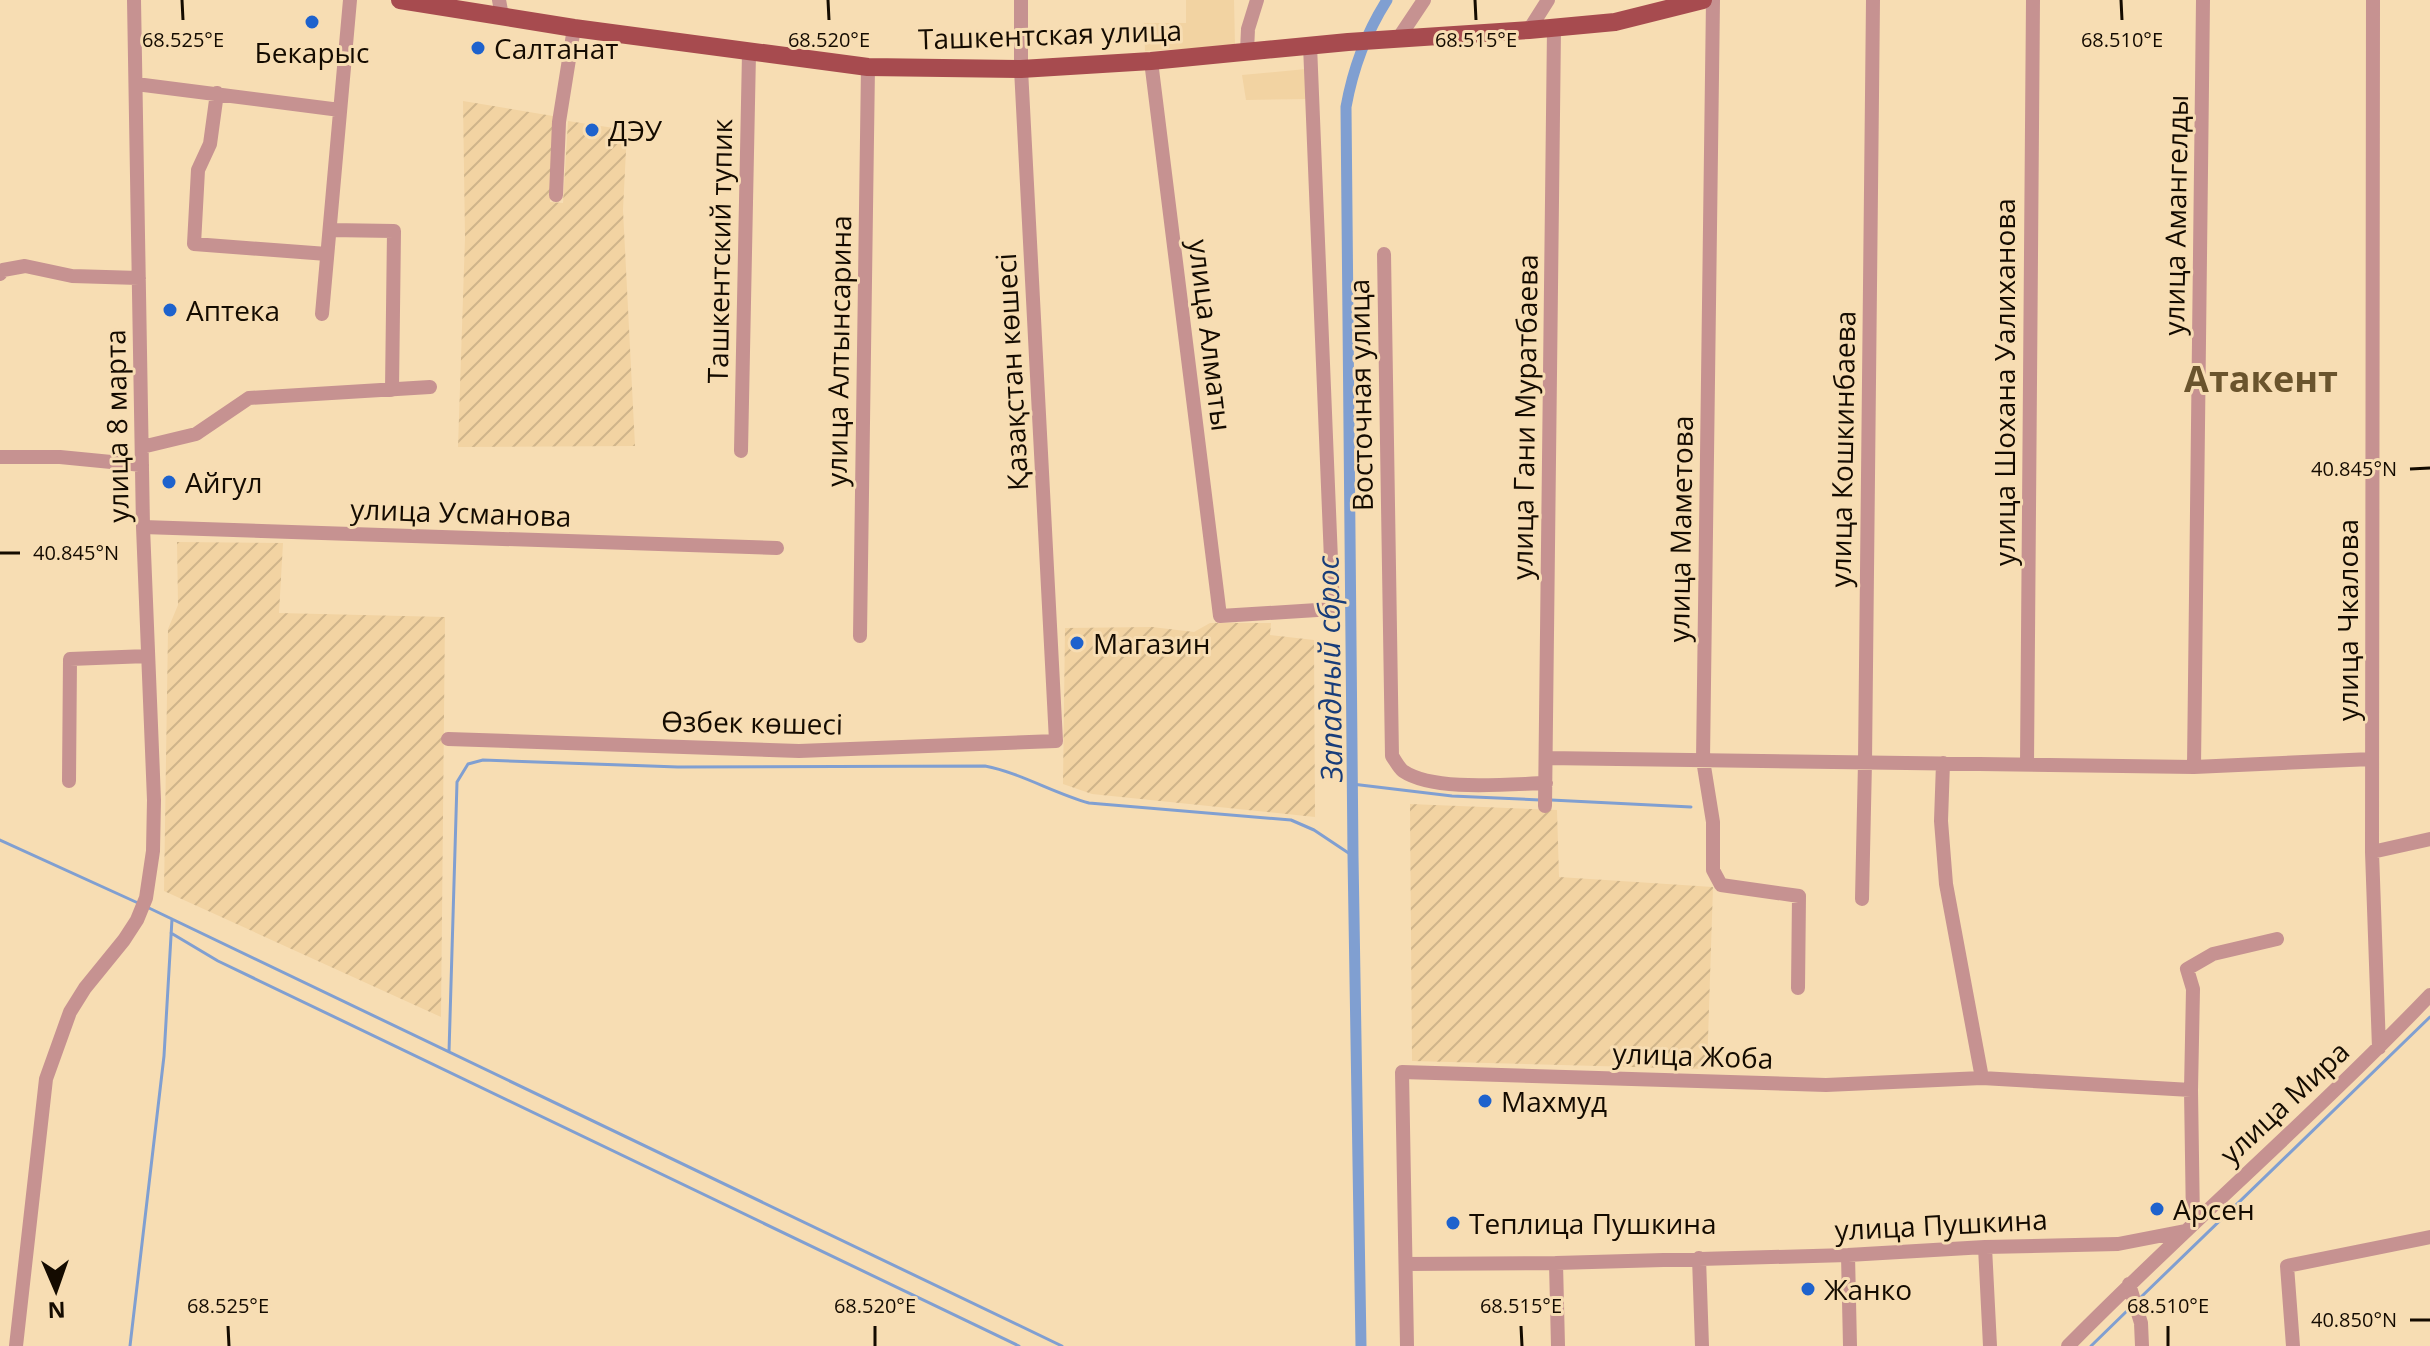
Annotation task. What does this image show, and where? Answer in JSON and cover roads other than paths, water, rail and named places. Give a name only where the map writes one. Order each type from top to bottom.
[{"type":"main road","name":"Ташкентская улица","points":[[400,0],[500,8],[574,28],[868,67],[1021,69],[1615,22],[1703,0]]},
{"type":"street","name":"улица 8 марта","points":[[16,1346],[46,1079],[70,1012],[85,988],[124,940],[146,898],[153,851],[154,800],[143,527],[134,0]]},
{"type":"street","points":[[322,314],[350,0]]},
{"type":"street","name":"Қазақстан көшесі","points":[[1021,0],[1021,69],[1056,741]]},
{"type":"street","points":[[1247,51],[1248,29],[1257,0]]},
{"type":"street","points":[[1391,39],[1424,0]]},
{"type":"street","points":[[1529,30],[1548,0]]},
{"type":"street","name":"улица Маметова","points":[[1713,0],[1703,760],[1713,822],[1713,870],[1721,885],[1799,896],[1798,988]]},
{"type":"street","name":"улица Кошкинбаева","points":[[1862,899],[1873,0]]},
{"type":"street","name":"улица Шохана Уалиханова","points":[[2027,764],[2033,0]]},
{"type":"street","name":"улица Амангелды","points":[[2194,767],[2203,0]]},
{"type":"street","name":"улица Чкалова","points":[[2373,0],[2372,852],[2379,1048]]},
{"type":"street","points":[[556,195],[559,122],[574,28]]},
{"type":"street","name":"улица Гани Муратбаева","points":[[1545,806],[1554,28]]},
{"type":"street","name":"Восточная улица","points":[[1220,616],[1333,609],[1310,45]]},
{"type":"street","name":"Ташкентский тупик","points":[[741,451],[749,53]]},
{"type":"street","name":"улица Алматы","points":[[1151,61],[1220,616]]},
{"type":"street","name":"улица Алтынсарина","points":[[860,636],[868,67]]},
{"type":"street","points":[[136,84],[340,110]]},
{"type":"street","points":[[217,93],[210,144],[198,170],[194,244],[327,254]]},
{"type":"street","points":[[330,230],[394,231],[392,390]]},
{"type":"street","name":"Восточная улица","points":[[1384,254],[1392,756],[1402,770],[1460,786],[1546,783]]},
{"type":"street","points":[[0,274],[3,270],[25,266],[72,276],[139,278]]},
{"type":"street","points":[[142,447],[196,434],[249,398],[430,387]]},
{"type":"street","points":[[0,457],[60,457],[142,465]]},
{"type":"street","name":"улица Усманова","points":[[143,527],[777,548]]},
{"type":"street","points":[[69,781],[70,659],[148,656]]},
{"type":"street","name":"Өзбек көшесі","points":[[448,739],[799,751],[1056,741]]},
{"type":"street","points":[[1546,758],[2194,767],[2372,759]]},
{"type":"street","points":[[1943,763],[1941,821],[1946,884],[1982,1078]]},
{"type":"street","points":[[2372,852],[2430,839]]},
{"type":"street","points":[[2189,1227],[2193,989],[2187,969],[2213,954],[2277,939]]},
{"type":"street","name":"улица Мира","points":[[2068,1346],[2129,1284],[2379,1048],[2430,995]]},
{"type":"street","name":"улица Жоба","points":[[1406,1264],[1402,1072],[1826,1085],[1982,1078],[2191,1090]]},
{"type":"street","name":"улица Пушкина","points":[[1406,1264],[1848,1255],[1985,1247],[2118,1244],[2189,1227]]},
{"type":"street","points":[[2293,1346],[2287,1266],[2430,1237]]},
{"type":"street","points":[[1985,1247],[1990,1346]]},
{"type":"street","points":[[1848,1255],[1850,1346]]},
{"type":"street","points":[[1699,1258],[1702,1346]]},
{"type":"street","points":[[1556,1263],[1558,1346]]},
{"type":"street","points":[[1406,1264],[1407,1346]]},
{"type":"street","points":[[2129,1284],[2141,1323],[2142,1346]]},
{"type":"waterway","name":"Западный сброс","points":[[1361,1346],[1346,107],[1361,51],[1387,0]]},
{"type":"waterway","points":[[449,1052],[457,782],[468,764],[483,760],[678,767],[985,766],[1089,803],[1291,820],[1314,830],[1353,856]]},
{"type":"waterway","points":[[1352,784],[1452,796],[1540,800]]},
{"type":"waterway","points":[[1551,800],[1691,807]]},
{"type":"waterway","points":[[0,840],[138,903]]},
{"type":"waterway","points":[[149,908],[1062,1346]]},
{"type":"waterway","points":[[130,1346],[164,1056],[172,919]]},
{"type":"waterway","points":[[171,933],[218,961],[1019,1346]]},
{"type":"waterway","points":[[2139,1299],[2430,1017]]},
{"type":"waterway","points":[[2091,1346],[2131,1307]]},
{"type":"place","name":"Бекарыс","points":[[312,22]]},
{"type":"place","name":"Салтанат","points":[[478,48]]},
{"type":"place","name":"ДЭУ","points":[[592,130]]},
{"type":"place","name":"Аптека","points":[[170,310]]},
{"type":"place","name":"Айгул","points":[[169,482]]},
{"type":"place","name":"Магазин","points":[[1077,643]]},
{"type":"place","name":"Махмуд","points":[[1485,1101]]},
{"type":"place","name":"Арсен","points":[[2157,1209]]},
{"type":"place","name":"Теплица Пушкина","points":[[1453,1223]]},
{"type":"place","name":"Жанко","points":[[1808,1289]]},
{"type":"district","name":"Атакент","points":[[2261,378]]}]
